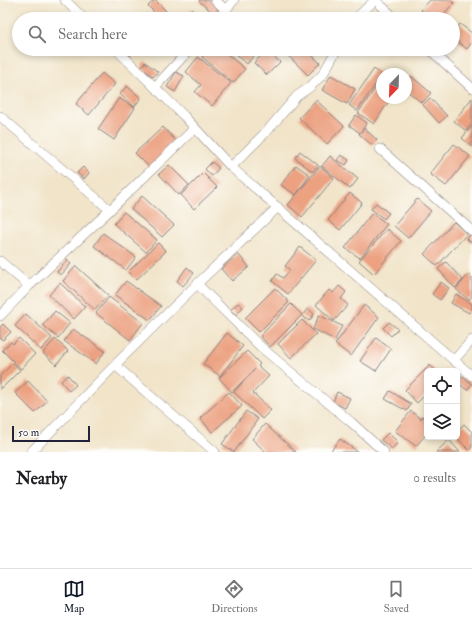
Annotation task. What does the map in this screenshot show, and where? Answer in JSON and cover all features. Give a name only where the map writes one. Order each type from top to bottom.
[{"type":"street","points":[[65,0],[77,12]]},
{"type":"street","points":[[215,0],[226,10],[234,0]]},
{"type":"street","points":[[362,12],[375,0],[388,12]]},
{"type":"street","points":[[123,56],[195,128],[231,167],[472,376]]},
{"type":"street","points":[[155,87],[184,56]]},
{"type":"street","points":[[231,167],[268,130],[297,96],[310,87],[323,74],[333,56]]},
{"type":"street","points":[[437,56],[472,88]]},
{"type":"street","points":[[0,116],[110,210]]},
{"type":"street","points":[[0,316],[29,286],[195,128]]},
{"type":"street","points":[[380,150],[472,232]]},
{"type":"street","points":[[36,450],[115,365],[278,207]]},
{"type":"street","points":[[0,260],[29,286]]},
{"type":"street","points":[[197,284],[262,348],[351,422],[384,452]]},
{"type":"street","points":[[454,360],[472,340]]},
{"type":"street","points":[[115,365],[215,452]]},
{"type":"building","points":[[155,0],[167,12],[154,12],[148,6]]},
{"type":"building","points":[[212,0],[220,7],[216,12],[212,12],[199,1]]},
{"type":"building","points":[[430,0],[450,0],[454,3],[446,12],[423,12],[421,10]]},
{"type":"building","points":[[460,24],[472,33],[472,42],[467,49],[460,44]]},
{"type":"building","points":[[229,56],[245,69],[233,83],[202,57]]},
{"type":"building","points":[[237,56],[253,56],[247,64]]},
{"type":"building","points":[[260,56],[273,56],[280,62],[267,75],[254,63]]},
{"type":"building","points":[[288,56],[313,56],[320,63],[308,75]]},
{"type":"building","points":[[198,57],[231,83],[212,106],[195,92],[201,85],[186,72]]},
{"type":"building","points":[[145,62],[158,72],[153,77],[141,67]]},
{"type":"building","points":[[374,69],[376,70],[376,84],[357,111],[349,105]]},
{"type":"building","points":[[176,72],[184,76],[175,92],[167,87]]},
{"type":"building","points":[[102,73],[115,84],[89,115],[76,104]]},
{"type":"building","points":[[331,75],[355,89],[347,104],[322,90]]},
{"type":"building","points":[[412,77],[431,93],[422,103],[412,95]]},
{"type":"building","points":[[127,86],[141,98],[134,107],[120,94]]},
{"type":"building","points":[[376,87],[376,104],[387,104],[374,124],[358,113]]},
{"type":"building","points":[[119,98],[135,108],[114,140],[98,129]]},
{"type":"building","points":[[430,98],[447,116],[439,123],[423,105]]},
{"type":"building","points":[[472,98],[472,123],[466,131],[454,121]]},
{"type":"building","points":[[316,100],[344,126],[327,144],[299,118]]},
{"type":"building","points":[[356,115],[367,123],[360,133],[349,125]]},
{"type":"building","points":[[472,126],[472,147],[462,138]]},
{"type":"building","points":[[163,127],[177,142],[150,168],[135,153]]},
{"type":"building","points":[[364,128],[377,140],[372,145],[359,134]]},
{"type":"building","points":[[454,144],[470,156],[446,186],[430,174]]},
{"type":"building","points":[[300,151],[318,165],[313,172],[295,158]]},
{"type":"building","points":[[341,155],[349,160],[346,165],[337,160]]},
{"type":"building","points":[[330,156],[358,179],[350,189],[322,166]]},
{"type":"building","points":[[212,162],[219,168],[212,176],[205,169]]},
{"type":"building","points":[[169,165],[189,185],[179,195],[159,174]]},
{"type":"building","points":[[296,165],[310,175],[296,195],[281,185]]},
{"type":"building","points":[[320,166],[334,178],[302,217],[288,205]]},
{"type":"building","points":[[83,167],[89,173],[84,179],[77,173]]},
{"type":"building","points":[[203,173],[217,187],[194,209],[181,195]]},
{"type":"building","points":[[350,193],[362,203],[340,230],[328,220]]},
{"type":"building","points":[[142,196],[174,225],[162,237],[131,209]]},
{"type":"building","points":[[417,199],[431,211],[408,238],[394,226]]},
{"type":"building","points":[[376,203],[389,213],[384,219],[371,209]]},
{"type":"building","points":[[124,212],[157,240],[146,252],[114,224]]},
{"type":"building","points":[[372,213],[387,224],[360,258],[345,248]]},
{"type":"building","points":[[454,222],[467,234],[437,266],[424,254]]},
{"type":"building","points":[[387,229],[401,241],[374,274],[359,261]]},
{"type":"building","points":[[103,233],[136,257],[126,270],[94,246]]},
{"type":"building","points":[[471,233],[472,234],[472,243],[467,239]]},
{"type":"building","points":[[158,243],[166,251],[136,280],[128,272]]},
{"type":"building","points":[[300,247],[316,260],[288,294],[272,281],[277,274],[283,278],[290,270],[285,266]]},
{"type":"building","points":[[238,254],[249,267],[232,281],[221,269]]},
{"type":"building","points":[[67,260],[71,264],[61,275],[57,272]]},
{"type":"building","points":[[446,262],[463,280],[455,288],[438,269]]},
{"type":"building","points":[[76,266],[108,295],[95,310],[63,281]]},
{"type":"building","points":[[187,267],[194,273],[183,286],[177,281]]},
{"type":"building","points":[[469,274],[472,277],[472,296],[469,300],[456,289]]},
{"type":"building","points":[[126,281],[161,306],[150,320],[115,295]]},
{"type":"building","points":[[441,282],[449,288],[440,300],[432,294]]},
{"type":"building","points":[[60,283],[85,307],[74,319],[49,295]]},
{"type":"building","points":[[339,286],[346,292],[341,299],[348,305],[334,321],[316,305],[329,290],[333,293]]},
{"type":"building","points":[[275,288],[289,302],[259,332],[245,318]]},
{"type":"building","points":[[456,294],[472,304],[472,308],[469,313],[451,303]]},
{"type":"building","points":[[109,297],[143,323],[130,340],[96,313]]},
{"type":"building","points":[[238,303],[243,307],[236,315],[230,310]]},
{"type":"building","points":[[291,304],[302,315],[270,347],[260,336]]},
{"type":"building","points":[[364,305],[379,317],[351,356],[335,344]]},
{"type":"building","points":[[308,308],[314,314],[309,321],[302,316]]},
{"type":"building","points":[[55,311],[70,323],[58,338],[43,325]]},
{"type":"building","points":[[26,314],[52,338],[41,350],[15,326]]},
{"type":"building","points":[[319,315],[342,326],[335,340],[313,329]]},
{"type":"building","points":[[302,320],[316,334],[291,358],[278,344]]},
{"type":"building","points":[[389,322],[398,329],[391,336],[383,328]]},
{"type":"building","points":[[3,324],[11,332],[3,340],[0,338],[0,327]]},
{"type":"building","points":[[73,329],[105,351],[96,364],[64,341]]},
{"type":"building","points":[[227,333],[243,346],[220,376],[203,364]]},
{"type":"building","points":[[19,338],[35,354],[21,369],[2,350],[11,342],[13,344]]},
{"type":"building","points":[[376,338],[391,349],[376,371],[360,361]]},
{"type":"building","points":[[55,339],[68,351],[56,365],[43,353]]},
{"type":"building","points":[[247,351],[260,364],[258,366],[269,376],[253,393],[271,410],[262,419],[234,392],[255,369],[232,392],[219,378]]},
{"type":"building","points":[[13,363],[20,370],[0,390],[0,376]]},
{"type":"building","points":[[424,371],[424,396],[417,403],[405,390]]},
{"type":"building","points":[[68,375],[76,385],[69,391],[61,381]]},
{"type":"building","points":[[462,376],[472,384],[467,390],[460,384],[460,378]]},
{"type":"building","points":[[28,381],[47,401],[35,413],[15,393]]},
{"type":"building","points":[[390,391],[411,404],[407,411],[385,399]]},
{"type":"building","points":[[229,392],[242,406],[212,432],[200,418]]},
{"type":"building","points":[[337,392],[350,398],[345,408],[333,402]]},
{"type":"building","points":[[246,411],[258,419],[234,452],[222,444]]},
{"type":"building","points":[[411,411],[421,419],[422,416],[424,418],[424,437],[416,446],[395,431]]},
{"type":"building","points":[[265,424],[296,452],[266,452],[252,439]]},
{"type":"building","points":[[464,424],[472,432],[472,447],[469,450],[459,440],[460,428]]},
{"type":"building","points":[[388,433],[398,442],[392,449],[381,440]]},
{"type":"building","points":[[340,439],[358,452],[330,452]]},
{"type":"building","points":[[449,440],[460,452],[436,452]]}]
